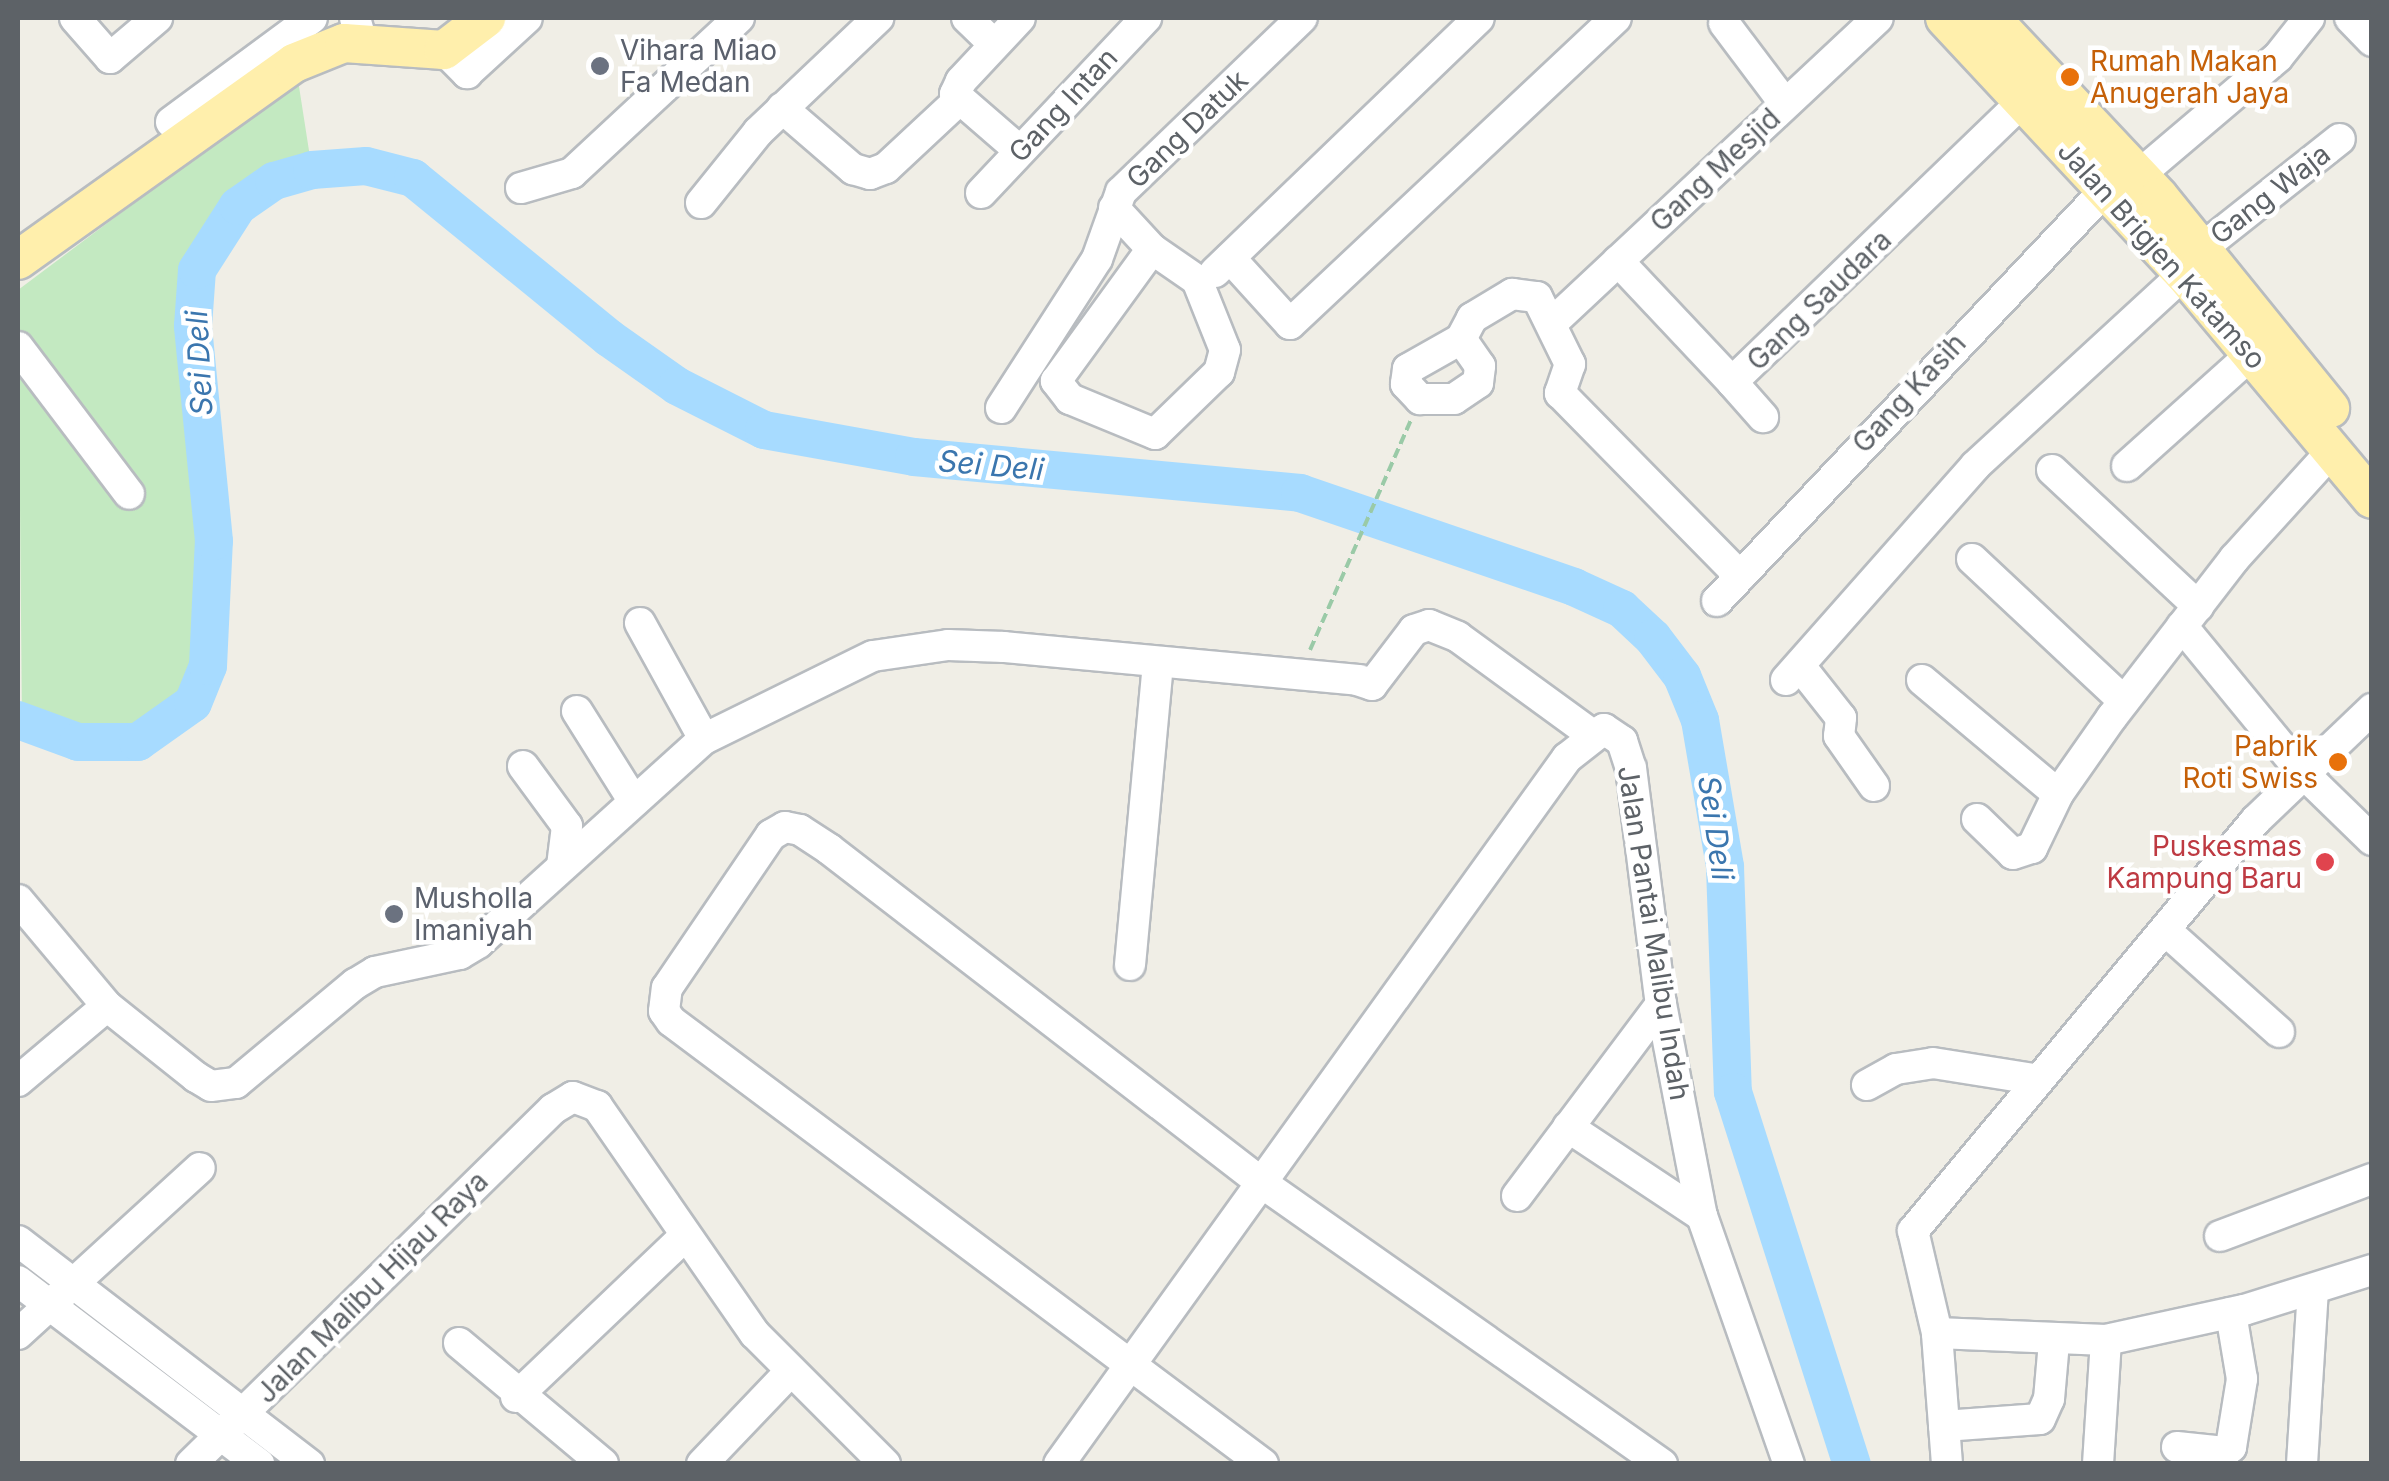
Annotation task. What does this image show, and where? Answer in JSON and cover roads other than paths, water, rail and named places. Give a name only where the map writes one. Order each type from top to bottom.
[{"type":"main road","name":"Jalan Brigjen Katamso","points":[[1945,18],[2024,100],[2123,182]]},
{"type":"main road","name":"Jalan Brigjen Katamso","points":[[1991,18],[2123,182],[2372,459]]},
{"type":"main road","points":[[18,260],[294,63],[358,30],[444,50],[513,19]]},
{"type":"main road","name":"Jalan Brigjen Katamso","points":[[2192,261],[2252,354],[2372,499]]},
{"type":"street","points":[[75,18],[110,58],[157,18]]},
{"type":"street","points":[[170,122],[312,18]]},
{"type":"street","points":[[522,188],[572,173],[739,18]]},
{"type":"street","points":[[701,203],[782,108],[878,18]]},
{"type":"street","points":[[967,18],[994,44]]},
{"type":"street","points":[[1020,18],[956,88],[960,99],[1020,151]]},
{"type":"street","name":"Gang Intan","points":[[981,192],[1146,18]]},
{"type":"street","name":"Gang Datuk","points":[[1002,408],[1097,259],[1114,208],[1127,184],[1302,18]]},
{"type":"street","points":[[1200,286],[1479,18]]},
{"type":"street","points":[[1230,258],[1290,324],[1616,18]]},
{"type":"street","name":"Gang Mesjid","points":[[1552,323],[1878,18]]},
{"type":"street","name":"Gang Kasih","points":[[1717,602],[2123,182],[2278,57],[2310,18]]},
{"type":"street","points":[[2350,18],[2372,42]]},
{"type":"street","points":[[1724,23],[1785,104]]},
{"type":"street","points":[[782,108],[838,158],[870,174],[905,157],[960,99]]},
{"type":"street","name":"Gang Saudara","points":[[1618,261],[1732,382],[2024,100]]},
{"type":"street","name":"Gang Waja","points":[[1874,786],[1839,736],[1841,718],[1793,673],[1975,466],[2192,261],[2340,139]]},
{"type":"street","points":[[1114,208],[1152,249],[1200,286],[1224,362],[1168,426],[1148,433],[1070,399],[1057,388],[1059,369],[1152,249]]},
{"type":"street","points":[[1461,339],[1480,366],[1478,382],[1454,399],[1420,399],[1406,384],[1408,369],[1461,339],[1472,318],[1512,294],[1537,297],[1570,368],[1560,393],[1740,576]]},
{"type":"street","points":[[18,347],[129,494]]},
{"type":"street","points":[[2127,466],[2252,354]]},
{"type":"street","points":[[1732,382],[1763,417]]},
{"type":"street","points":[[1977,819],[2020,856],[2032,848],[2058,794],[2124,701],[2190,616],[2332,450]]},
{"type":"street","points":[[2052,470],[2190,616],[2301,771],[2372,840]]},
{"type":"street","points":[[1972,559],[2124,701]]},
{"type":"street","points":[[640,623],[704,739]]},
{"type":"street","points":[[18,900],[107,1006],[196,1078],[226,1086],[365,978],[460,954],[704,739],[802,686],[912,647],[1004,647],[1300,672],[1358,680],[1372,686],[1414,630],[1429,624],[1458,638],[1591,734]]},
{"type":"street","points":[[1130,965],[1158,663]]},
{"type":"street","points":[[1922,680],[2058,794]]},
{"type":"street","points":[[1947,1464],[1938,1333],[1913,1231],[2034,1078],[2301,771],[2372,709]]},
{"type":"street","points":[[576,711],[634,802]]},
{"type":"street","name":"Jalan Pantai Malibu Indah","points":[[1059,1464],[1591,734],[1610,729],[1626,749],[1661,1004],[1702,1216],[1788,1464]]},
{"type":"street","points":[[524,766],[567,826],[562,866]]},
{"type":"street","points":[[1263,1464],[1130,1368],[664,1011],[667,988],[772,835],[784,827],[800,830],[829,848],[1262,1183],[1662,1464]]},
{"type":"street","points":[[2165,930],[2279,1032]]},
{"type":"street","points":[[1516,1196],[1661,1004]]},
{"type":"street","points":[[18,1080],[107,1006]]},
{"type":"street","points":[[1867,1085],[1896,1069],[1933,1062],[2034,1078]]},
{"type":"street","name":"Jalan Malibu Hijau Raya","points":[[191,1464],[553,1109],[574,1097],[597,1106],[683,1238]]},
{"type":"street","points":[[1568,1127],[1702,1216]]},
{"type":"street","points":[[18,1334],[200,1168]]},
{"type":"street","points":[[2220,1236],[2372,1179]]},
{"type":"street","points":[[516,1397],[683,1238],[791,1371],[885,1464]]},
{"type":"street","points":[[18,1240],[58,1294],[232,1425],[309,1464]]},
{"type":"street","points":[[1938,1333],[2054,1342],[2106,1340],[2230,1313],[2372,1270]]},
{"type":"street","points":[[18,1281],[58,1294]]},
{"type":"street","points":[[2302,1464],[2312,1289]]},
{"type":"street","points":[[2176,1447],[2225,1452],[2230,1447],[2242,1378],[2230,1313]]},
{"type":"street","points":[[2098,1464],[2106,1340]]},
{"type":"street","points":[[1944,1426],[2040,1420],[2049,1399],[2054,1342]]},
{"type":"street","points":[[459,1343],[516,1397],[603,1464]]},
{"type":"street","points":[[702,1464],[791,1371]]},
{"type":"street","points":[[232,1425],[259,1464]]},
{"type":"waterway","name":"Sei Deli","points":[[18,720],[78,742],[138,742],[193,703],[208,666],[214,541],[193,326],[197,270],[238,206],[274,181],[312,170],[366,166],[413,178],[609,338],[677,386],[764,430],[914,457],[1300,493],[1574,587],[1622,609],[1653,638],[1682,676],[1700,720],[1725,867],[1733,1092],[1852,1464]]},
{"type":"place","name":"Vihara Miao Fa Medan","points":[[600,66]]},
{"type":"place","name":"Rumah Makan Anugerah Jaya","points":[[2070,77]]},
{"type":"place","name":"Pabrik Roti Swiss","points":[[2338,762]]},
{"type":"place","name":"Puskesmas Kampung Baru","points":[[2325,862]]},
{"type":"place","name":"Musholla Imaniyah","points":[[394,914]]}]
